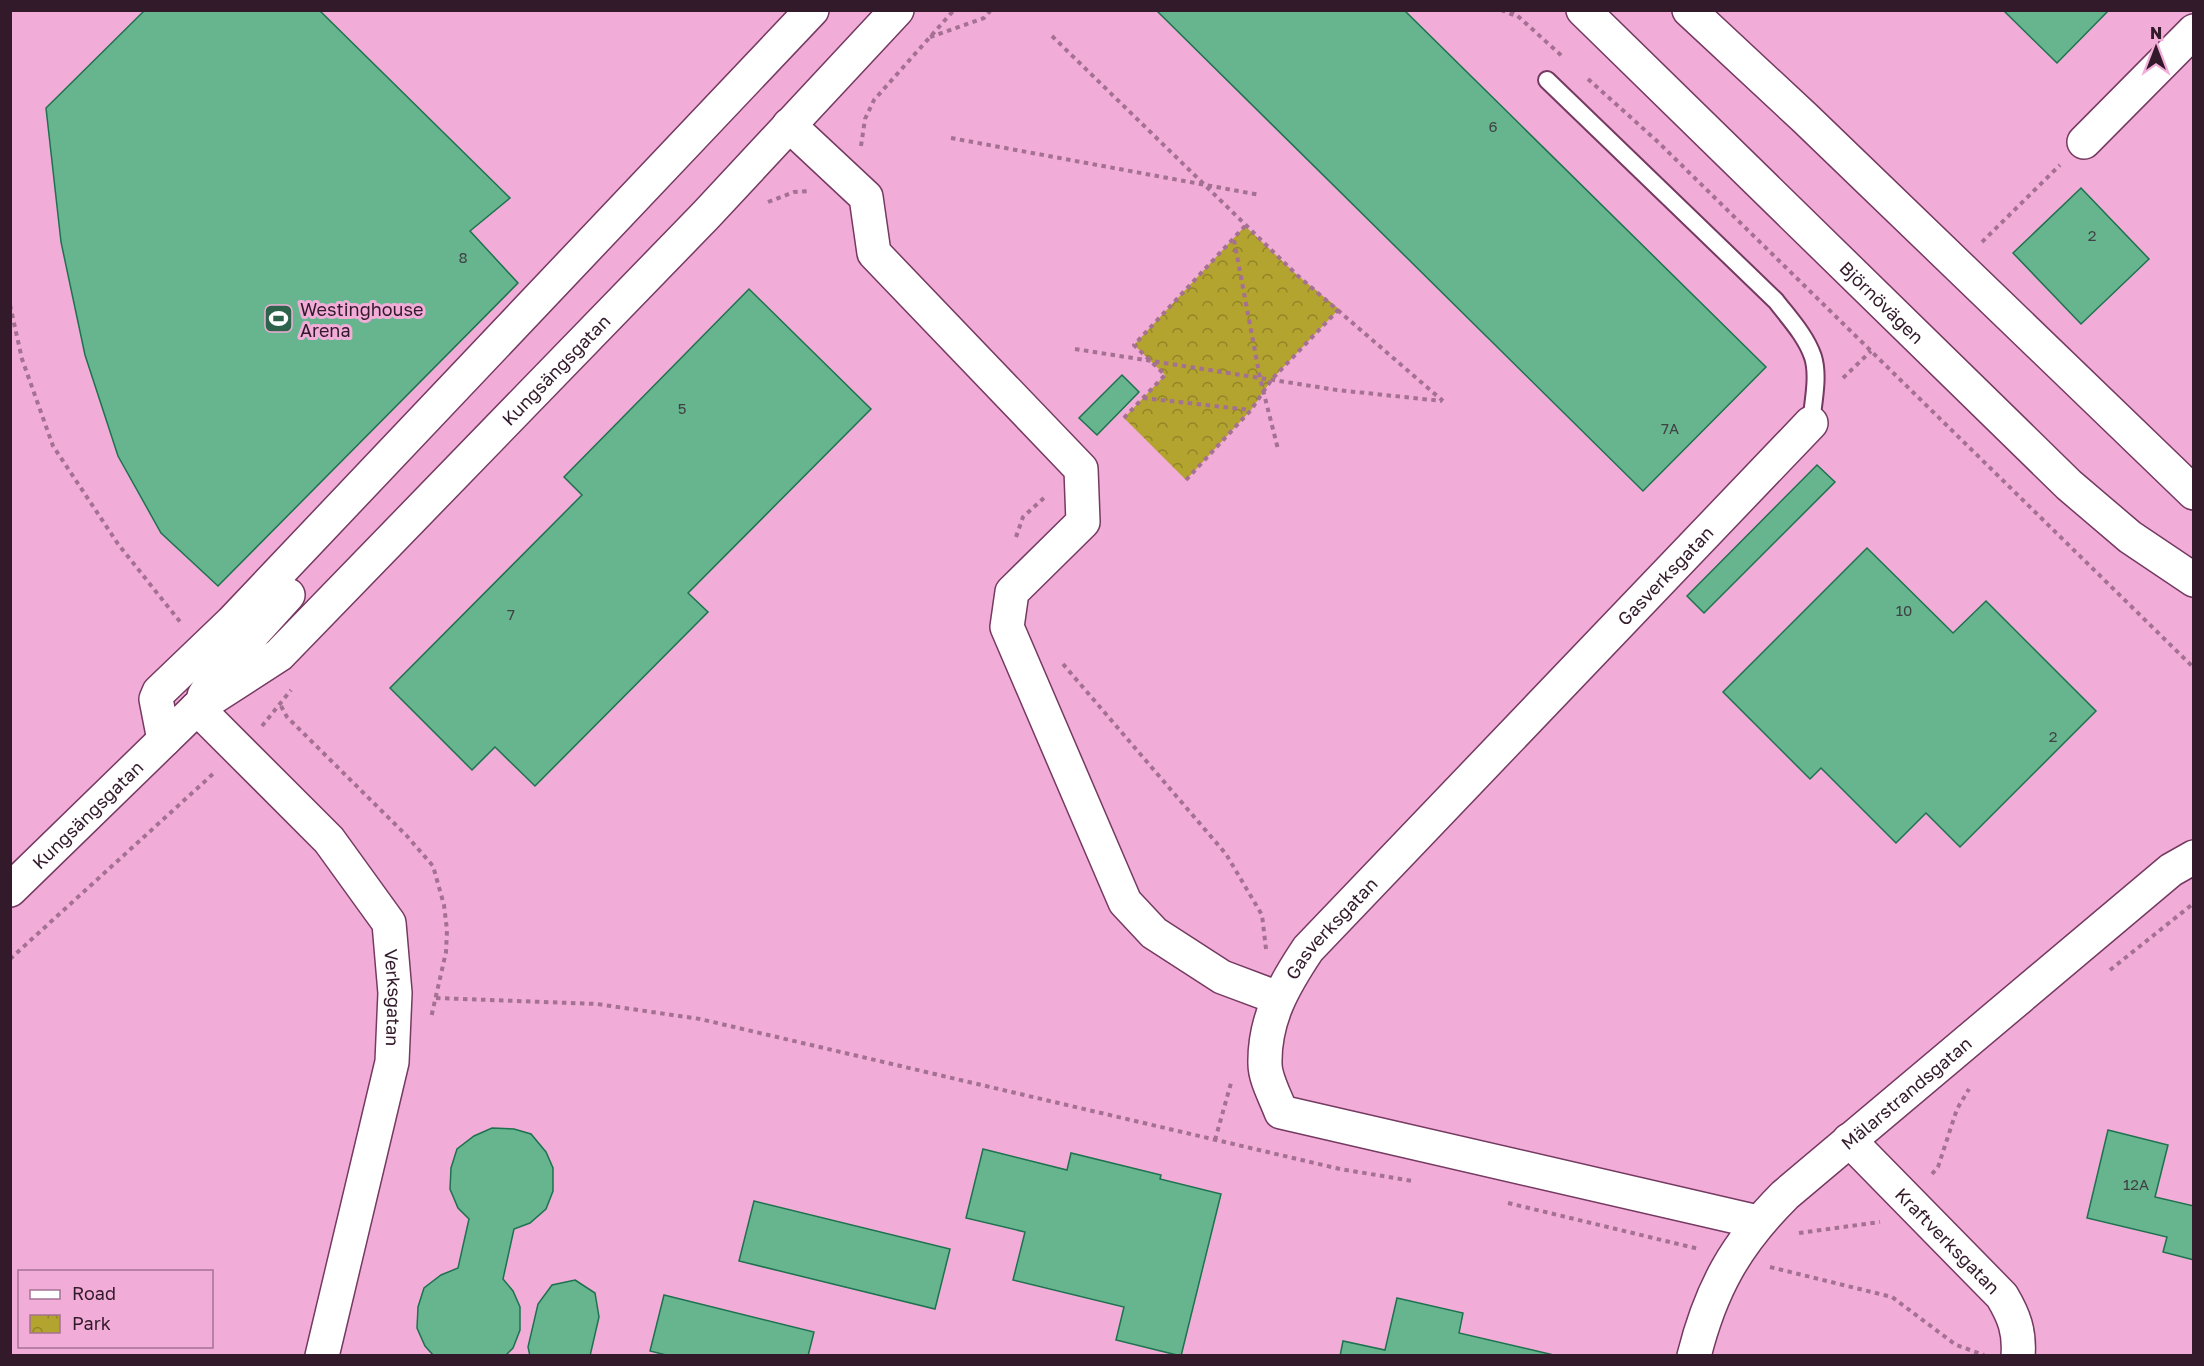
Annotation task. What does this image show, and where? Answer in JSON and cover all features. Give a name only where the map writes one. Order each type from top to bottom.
[{"type":"street","name":"Kungsängsgatan","points":[[164,740],[157,695],[812,10]]},
{"type":"street","name":"Kungsängsgatan","points":[[10,890],[197,708],[279,655],[706,215],[897,10]]},
{"type":"street","name":"Björnövägen","points":[[1582,10],[2069,485],[2130,537],[2193,580]]},
{"type":"street","points":[[1689,10],[1805,118],[2193,493]]},
{"type":"street","points":[[2084,142],[2193,31]]},
{"type":"street","points":[[789,125],[866,197],[874,252],[1081,469],[1083,522],[1012,592],[1008,627],[1125,902],[1154,933],[1222,977],[1268,994]]},
{"type":"street","name":"Kungsängsgatan","points":[[197,708],[220,670],[386,487],[427,415]]},
{"type":"street","name":"Gasverksgatan","points":[[1758,1222],[1281,1112],[1265,1065],[1272,1011],[1268,994],[1308,949],[1810,423]]},
{"type":"street","name":"Verksgatan","points":[[197,708],[329,840],[389,923],[395,993],[392,1062],[322,1356]]},
{"type":"street","name":"Mälarstrandsgatan","points":[[1695,1356],[1711,1298],[1732,1257],[1758,1222],[1785,1195],[1849,1140],[2182,864],[2193,842]]},
{"type":"street","name":"Kraftverksgatan","points":[[1849,1140],[2002,1296],[2013,1314],[2018,1331],[2018,1356]]},
{"type":"lane","points":[[1547,80],[1776,302],[1801,333],[1813,357],[1814,387],[1810,423]]},
{"type":"path","points":[[766,202],[794,192],[818,190],[862,146],[865,119],[874,100],[954,10]]},
{"type":"path","points":[[927,38],[984,18],[992,10]]},
{"type":"path","points":[[1502,10],[1519,17]]},
{"type":"path","points":[[1511,10],[1571,63]]},
{"type":"path","points":[[1052,36],[1297,275],[1339,309],[1376,346],[1443,401],[1337,390],[1075,349]]},
{"type":"path","points":[[1580,71],[1657,141],[2193,668]]},
{"type":"path","points":[[951,138],[1260,195]]},
{"type":"path","points":[[1976,248],[2084,142]]},
{"type":"path","points":[[1124,418],[1165,375],[1134,345],[1245,226]]},
{"type":"path","points":[[1234,239],[1260,378],[1278,449]]},
{"type":"path","points":[[10,305],[22,359],[53,446],[118,544],[202,650]]},
{"type":"path","points":[[1186,480],[1251,410],[1272,379],[1339,309]]},
{"type":"path","points":[[1814,387],[1839,382],[1871,351]]},
{"type":"path","points":[[1143,398],[1251,410]]},
{"type":"path","points":[[1015,589],[1005,566],[1023,517],[1078,466]]},
{"type":"path","points":[[1059,660],[1232,864],[1262,915],[1268,994]]},
{"type":"path","points":[[281,706],[287,717],[406,835],[433,866],[444,905],[447,930],[446,952],[436,998],[597,1004],[700,1019],[1340,1169],[1422,1182]]},
{"type":"path","points":[[10,959],[189,796]]},
{"type":"path","points":[[2101,978],[2193,903]]},
{"type":"path","points":[[1215,1140],[1231,1082]]},
{"type":"path","points":[[1795,1234],[1811,1230],[1875,1225],[1885,1219],[1938,1167],[1957,1109],[1973,1084]]},
{"type":"path","points":[[1502,1202],[1882,1292],[1956,1345],[1985,1356]]},
{"type":"green space","points":[[1245,226],[1297,275],[1339,309],[1272,379],[1251,410],[1186,480],[1124,418],[1165,375],[1134,345]]},
{"type":"building","name":"Westinghouse Arena","points":[[145,10],[319,10],[510,198],[470,231],[518,283],[218,586],[161,533],[118,456],[85,355],[61,242],[46,108]]},
{"type":"building","points":[[1156,10],[1404,10],[1766,367],[1643,491]]},
{"type":"building","points":[[2003,10],[2109,10],[2057,63]]},
{"type":"building","points":[[2081,188],[2149,259],[2081,324],[2013,253]]},
{"type":"building","points":[[749,289],[871,409],[688,593],[708,612],[535,786],[495,747],[472,770],[390,688],[582,495],[564,477]]},
{"type":"building","points":[[1122,375],[1139,392],[1097,435],[1079,418]]},
{"type":"building","points":[[1817,465],[1835,482],[1704,613],[1687,596]]},
{"type":"building","points":[[1867,548],[1953,633],[1986,601],[2096,711],[1960,847],[1926,813],[1896,843],[1821,768],[1810,779],[1723,692]]},
{"type":"building","points":[[492,1128],[514,1129],[531,1134],[546,1152],[553,1168],[553,1191],[546,1209],[530,1223],[514,1229],[503,1279],[513,1291],[520,1307],[520,1330],[513,1348],[505,1356],[434,1356],[425,1346],[417,1328],[418,1307],[424,1288],[441,1275],[458,1268],[469,1219],[458,1208],[450,1189],[451,1168],[457,1149],[474,1136]]},
{"type":"building","points":[[2108,1130],[2168,1145],[2155,1197],[2194,1206],[2194,1260],[2163,1252],[2167,1237],[2087,1218]]},
{"type":"building","points":[[983,1149],[1067,1170],[1071,1153],[1161,1175],[1160,1179],[1221,1194],[1181,1356],[1116,1340],[1124,1307],[1013,1280],[1025,1232],[966,1218]]},
{"type":"building","points":[[754,1201],[950,1249],[935,1309],[739,1261]]},
{"type":"building","points":[[575,1280],[595,1293],[599,1317],[590,1356],[530,1356],[528,1347],[538,1304],[552,1285]]},
{"type":"building","points":[[664,1295],[814,1332],[808,1356],[670,1356],[650,1351]]},
{"type":"building","points":[[1397,1298],[1463,1313],[1459,1333],[1558,1356],[1340,1356],[1343,1341],[1385,1350]]},
{"type":"place","name":"Westinghouse Arena","points":[[279,319]]}]
